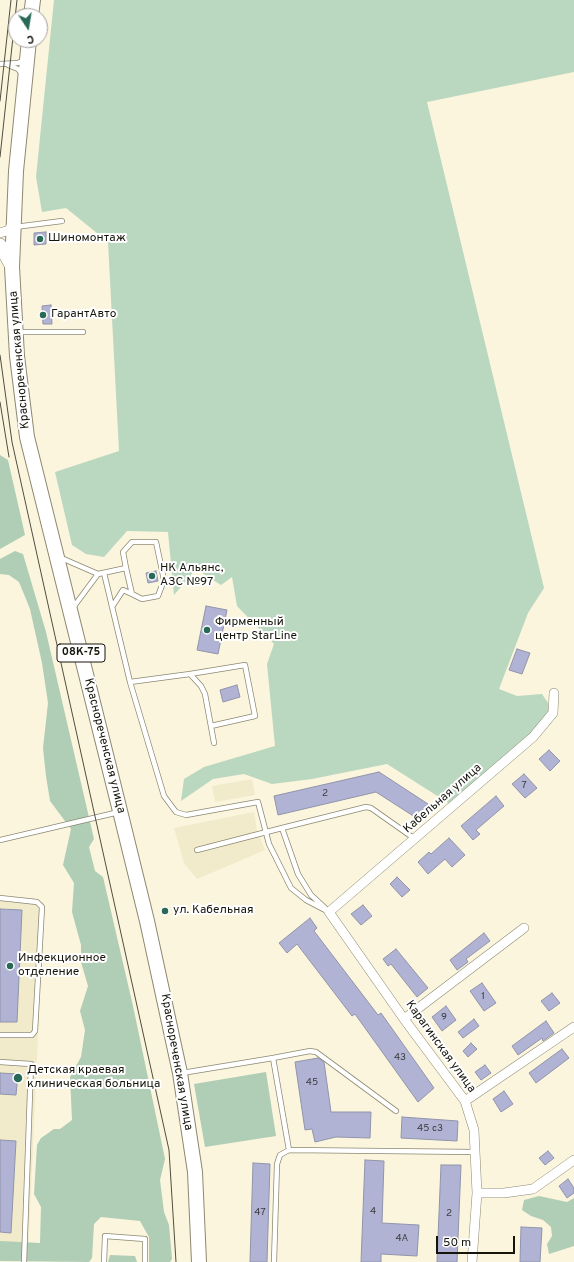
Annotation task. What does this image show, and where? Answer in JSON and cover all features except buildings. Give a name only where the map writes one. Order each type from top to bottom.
[{"type":"main road","name":"Краснореченская улица","points":[[28,48],[16,171],[12,267],[16,332],[27,437],[120,811],[155,957],[180,1073],[195,1172],[199,1262]]},
{"type":"street","points":[[0,233],[9,230],[14,225]]},
{"type":"street","points":[[0,245],[12,267]]},
{"type":"street","name":"Кабельная улица","points":[[329,912],[416,839],[533,737],[553,713],[554,693]]},
{"type":"street","name":"Карагинская улица","points":[[329,912],[404,1019],[465,1101],[474,1130],[477,1192],[472,1262]]},
{"type":"street","points":[[404,1019],[524,928]]},
{"type":"street","points":[[465,1101],[574,1026]]},
{"type":"street","points":[[477,1192],[504,1193],[533,1189],[574,1160]]},
{"type":"lane","points":[[0,64],[18,62],[27,58]]},
{"type":"lane","points":[[6,64],[18,69],[25,77]]},
{"type":"lane","points":[[14,225],[62,221]]},
{"type":"lane","points":[[16,332],[83,332]]},
{"type":"lane","points":[[112,607],[123,590],[142,599],[158,596],[164,580],[156,542],[132,542],[123,552],[132,594]]},
{"type":"lane","points":[[56,556],[98,574],[126,568]]},
{"type":"lane","points":[[104,573],[130,682],[164,796],[176,812],[186,815],[258,802],[265,833],[277,863],[291,888],[306,900],[329,912]]},
{"type":"lane","points":[[70,612],[98,574]]},
{"type":"lane","points":[[130,682],[245,665],[255,716],[211,726]]},
{"type":"lane","points":[[190,674],[201,686],[205,694],[214,743]]},
{"type":"lane","points":[[197,850],[366,807],[371,808],[416,839]]},
{"type":"lane","points":[[0,840],[120,811]]},
{"type":"lane","points":[[282,828],[298,874],[311,895],[329,912]]},
{"type":"lane","points":[[0,898],[37,902],[42,907],[35,1031],[32,1035],[0,1035]]},
{"type":"lane","points":[[180,1073],[310,1051],[316,1052],[396,1111]]},
{"type":"lane","points":[[273,1058],[289,1150]]},
{"type":"lane","points":[[0,1062],[31,1064],[24,1262]]},
{"type":"lane","points":[[274,1262],[277,1164],[280,1155],[289,1150],[475,1152]]},
{"type":"lane","points":[[104,1262],[105,1236],[145,1239],[145,1262]]},
{"type":"shaded area","points":[[252,779],[255,795],[215,802],[212,786]]},
{"type":"shaded area","points":[[254,812],[257,831],[265,850],[197,879],[184,863],[174,828]]},
{"type":"shaded area","name":"Детская краевая клиническая больница","points":[[0,899],[44,902],[28,1256],[0,1254]]},
{"type":"green space","points":[[54,0],[574,0],[574,72],[427,102],[544,588],[528,613],[499,689],[517,696],[542,694],[548,703],[548,713],[529,736],[450,804],[387,764],[312,779],[272,784],[244,774],[213,779],[181,801],[184,779],[204,767],[275,746],[267,664],[274,644],[237,606],[232,577],[221,585],[196,569],[174,595],[168,532],[127,531],[104,557],[86,554],[72,545],[55,472],[119,451],[108,242],[66,208],[42,212],[36,177]]},
{"type":"green space","points":[[0,455],[8,460],[25,535],[0,549]]},
{"type":"green space","points":[[15,551],[23,554],[46,632],[94,839],[89,847],[95,871],[103,877],[133,1006],[165,1159],[160,1180],[164,1212],[169,1225],[172,1259],[170,1262],[149,1262],[149,1237],[140,1221],[101,1217],[94,1224],[92,1258],[89,1262],[0,1261],[0,1241],[40,1243],[41,1207],[34,1194],[37,1145],[41,1138],[54,1129],[60,1129],[72,1120],[70,1077],[81,1057],[85,1030],[80,1011],[88,986],[81,962],[81,945],[72,912],[74,883],[63,865],[71,829],[50,801],[46,776],[43,748],[48,703],[42,663],[30,609],[19,582],[9,575],[0,574],[0,559]]},
{"type":"green space","points":[[266,1072],[276,1136],[205,1147],[194,1084]]},
{"type":"green space","points":[[539,1196],[567,1202],[574,1198],[574,1246],[549,1254],[547,1244],[552,1236],[551,1227],[543,1220],[531,1216],[522,1210],[524,1200]]},
{"type":"green space","points":[[110,1255],[135,1256],[137,1262],[108,1262]]},
{"type":"tram line","points":[[0,101],[11,0]]},
{"type":"tram line","points":[[0,157],[17,0]]},
{"type":"tram line","points":[[0,355],[12,442],[169,1150],[176,1262]]},
{"type":"tram line","points":[[0,402],[9,457]]},
{"type":"place","name":"Шиномонтаж","points":[[40,239]]},
{"type":"place","name":"ГарантАвто","points":[[43,315]]},
{"type":"place","name":"НК Альянс, АЗС №97","points":[[152,576]]},
{"type":"place","name":"Фирменный центр StarLine","points":[[207,630]]},
{"type":"place","name":"ул. Кабельная","points":[[165,911]]},
{"type":"place","name":"Инфекционное отделение","points":[[10,966]]},
{"type":"place","name":"Детская краевая клиническая больница","points":[[18,1078]]}]
